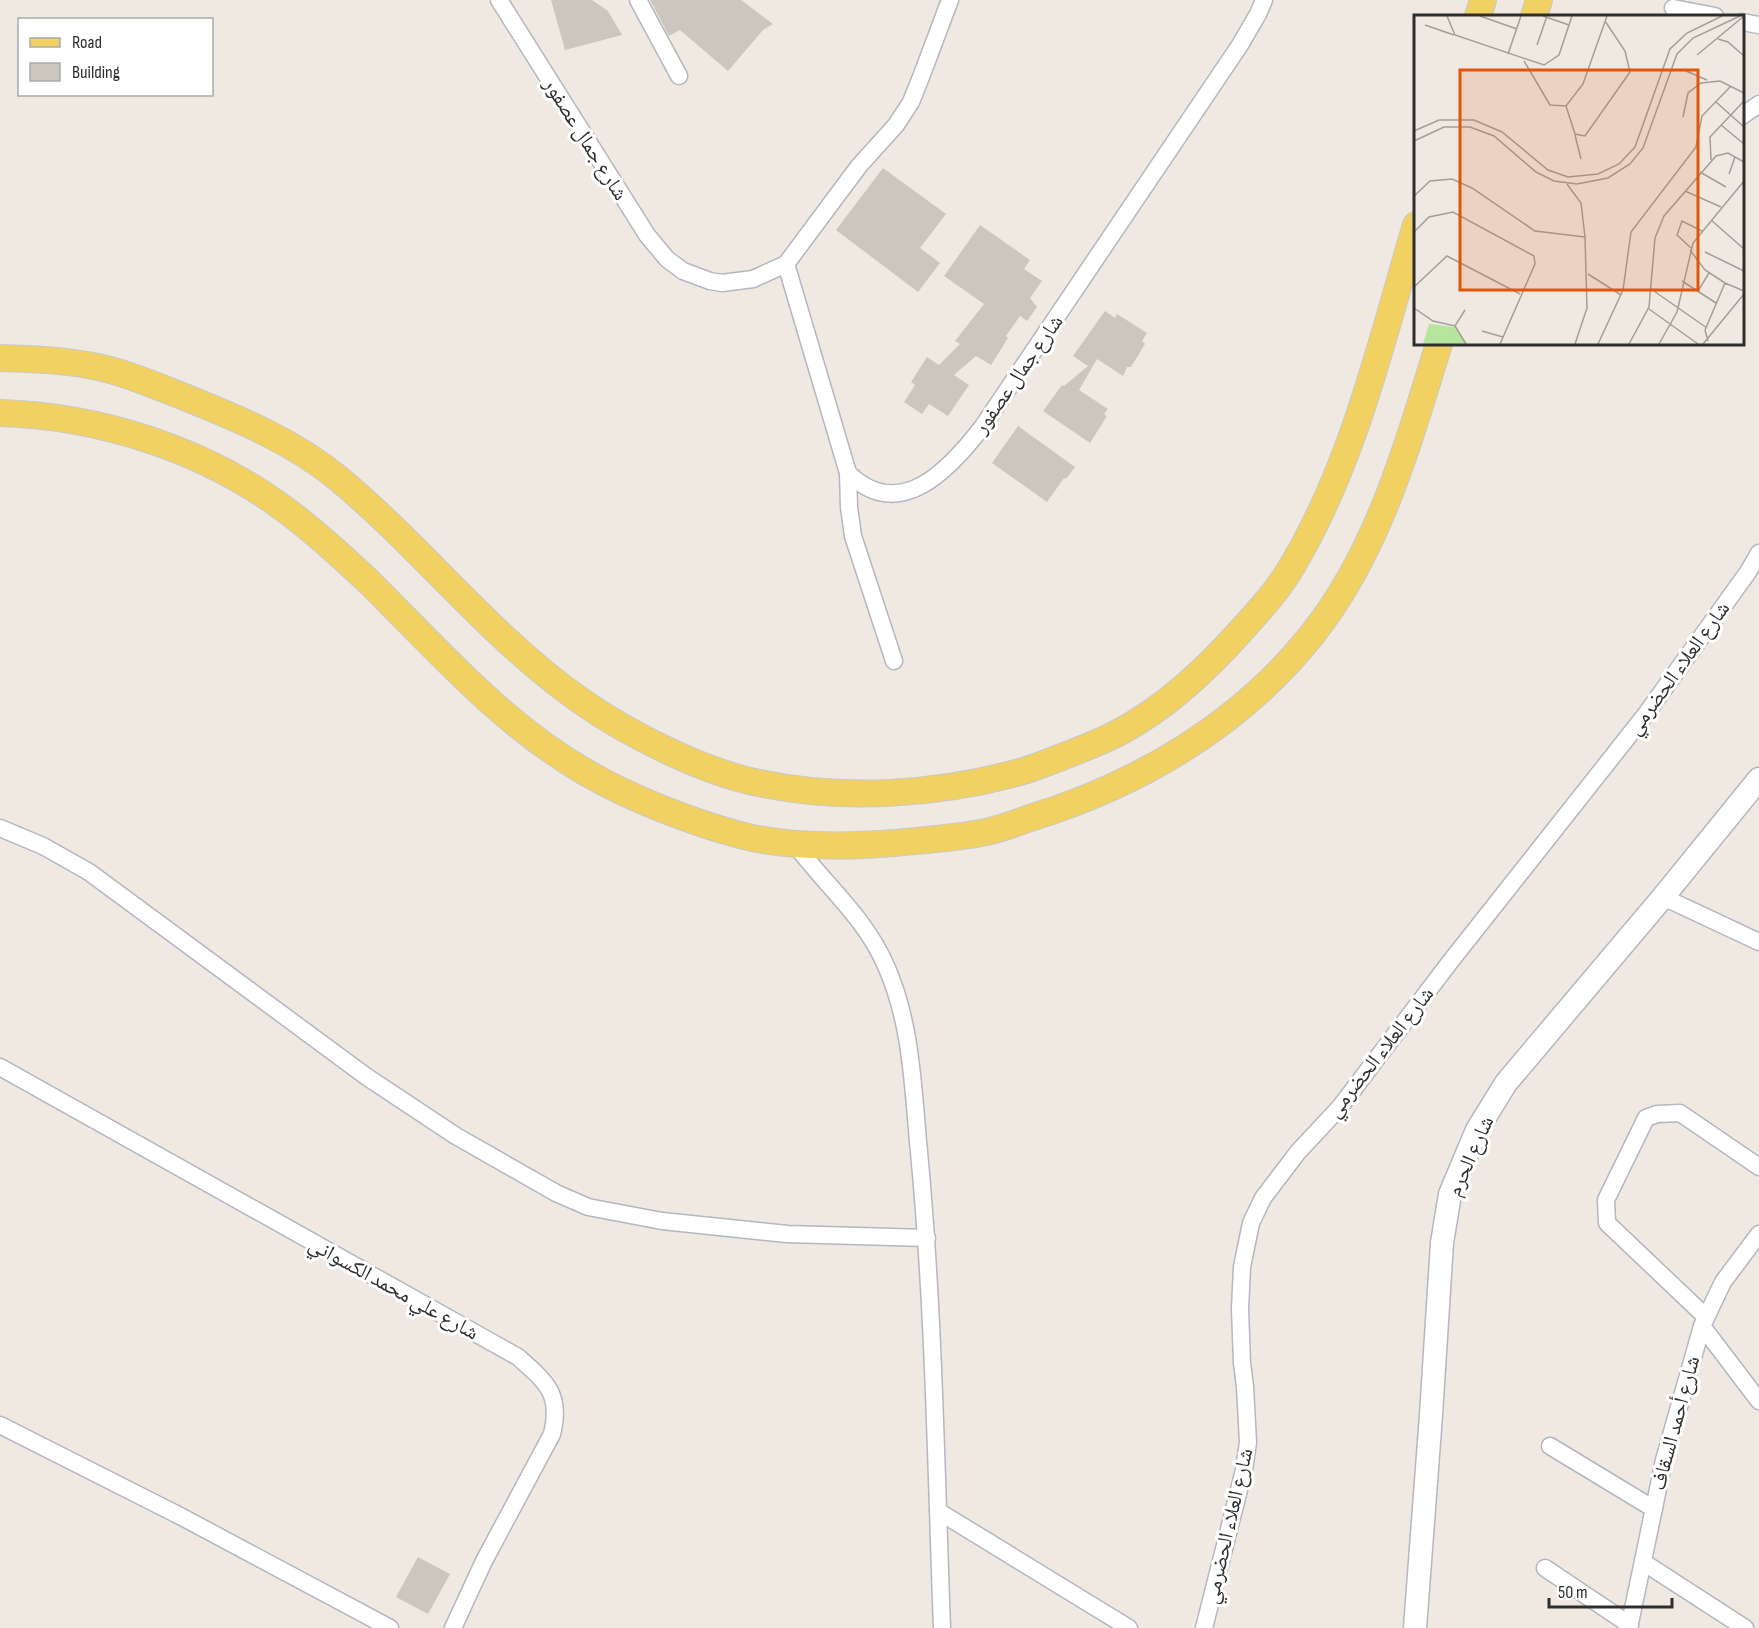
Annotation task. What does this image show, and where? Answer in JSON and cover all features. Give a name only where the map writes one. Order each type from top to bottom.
[{"type":"main road","points":[[1478,15],[1483,0]]},
{"type":"main road","points":[[1534,15],[1539,0]]},
{"type":"main road","points":[[0,358],[50,359],[98,367],[150,383],[214,408],[288,444],[337,478],[361,499],[533,664],[582,702],[646,741],[712,769],[754,782],[800,791],[905,792],[1022,772],[1095,744],[1138,722],[1202,672],[1273,596],[1291,568],[1329,496],[1347,452],[1414,232]]},
{"type":"main road","points":[[0,413],[72,420],[164,446],[218,468],[281,506],[315,533],[364,578],[488,702],[558,756],[591,776],[647,802],[743,836],[794,843],[862,846],[986,832],[1095,796],[1144,773],[1216,727],[1287,665],[1314,633],[1353,576],[1393,488],[1439,345]]},
{"type":"street","name":"شارع جمال عصفور","points":[[499,0],[638,223],[667,259],[692,275],[722,283],[753,279],[786,264],[859,166],[896,125],[921,77],[950,0]]},
{"type":"street","points":[[638,0],[679,76]]},
{"type":"street","name":"شارع جمال عصفور","points":[[848,473],[859,484],[873,492],[893,495],[922,486],[969,445],[1233,55],[1264,0]]},
{"type":"street","points":[[1673,8],[1709,15]]},
{"type":"street","points":[[1744,22],[1759,25]]},
{"type":"street","points":[[1744,115],[1759,104]]},
{"type":"street","points":[[786,264],[848,473],[853,536],[894,661]]},
{"type":"street","name":"شارع العلاء الحضرمي","points":[[1204,1628],[1242,1481],[1248,1442],[1241,1341],[1242,1267],[1251,1223],[1263,1198],[1298,1152],[1340,1107],[1450,962],[1646,714],[1748,572],[1759,553]]},
{"type":"street","name":"شارع الحرم","points":[[1418,1626],[1442,1243],[1450,1194],[1477,1130],[1506,1083],[1759,779]]},
{"type":"street","points":[[0,828],[43,846],[89,872],[367,1077],[456,1136],[556,1193],[588,1207],[662,1221],[787,1234],[927,1238]]},
{"type":"street","points":[[794,843],[815,870],[843,898],[873,940],[900,1003],[908,1045],[927,1238],[942,1628]]},
{"type":"street","points":[[1663,897],[1759,942]]},
{"type":"street","name":"شارع علي محمد الكسواني","points":[[0,1067],[518,1357],[543,1380],[555,1402],[556,1418],[552,1434],[484,1560],[453,1628]]},
{"type":"street","points":[[1759,1167],[1680,1113],[1657,1114],[1646,1118],[1606,1200],[1607,1223],[1704,1322],[1759,1401]]},
{"type":"street","name":"شارع أحمد السقاف","points":[[1629,1627],[1667,1448],[1704,1322],[1723,1282],[1759,1234]]},
{"type":"street","points":[[0,1425],[182,1517],[390,1628]]},
{"type":"street","points":[[1550,1446],[1654,1509]]},
{"type":"street","points":[[938,1511],[1130,1628]]},
{"type":"street","points":[[1643,1562],[1745,1628]]},
{"type":"street","points":[[1545,1568],[1629,1627]]},
{"type":"building","points":[[551,0],[592,0],[608,11],[622,35],[565,50]]},
{"type":"building","points":[[650,0],[741,0],[773,24],[763,30],[728,71],[680,30],[669,36]]},
{"type":"building","points":[[883,168],[946,214],[920,248],[940,263],[918,292],[836,230]]},
{"type":"building","points":[[980,225],[1030,260],[1024,269],[1042,281],[1030,298],[1037,307],[1027,321],[1020,316],[1006,336],[1008,338],[991,365],[976,356],[954,375],[969,385],[948,416],[929,404],[922,414],[904,402],[915,385],[911,382],[927,357],[939,365],[960,344],[955,341],[984,304],[944,276]]},
{"type":"building","points":[[1105,311],[1115,318],[1117,314],[1147,333],[1142,341],[1145,344],[1131,367],[1127,367],[1123,376],[1097,359],[1079,390],[1108,409],[1104,414],[1107,416],[1090,443],[1043,411],[1062,385],[1064,386],[1088,366],[1073,356]]},
{"type":"building","points":[[1018,426],[1075,467],[1047,502],[992,463]]},
{"type":"building","points":[[418,1557],[450,1574],[428,1614],[396,1597]]}]
